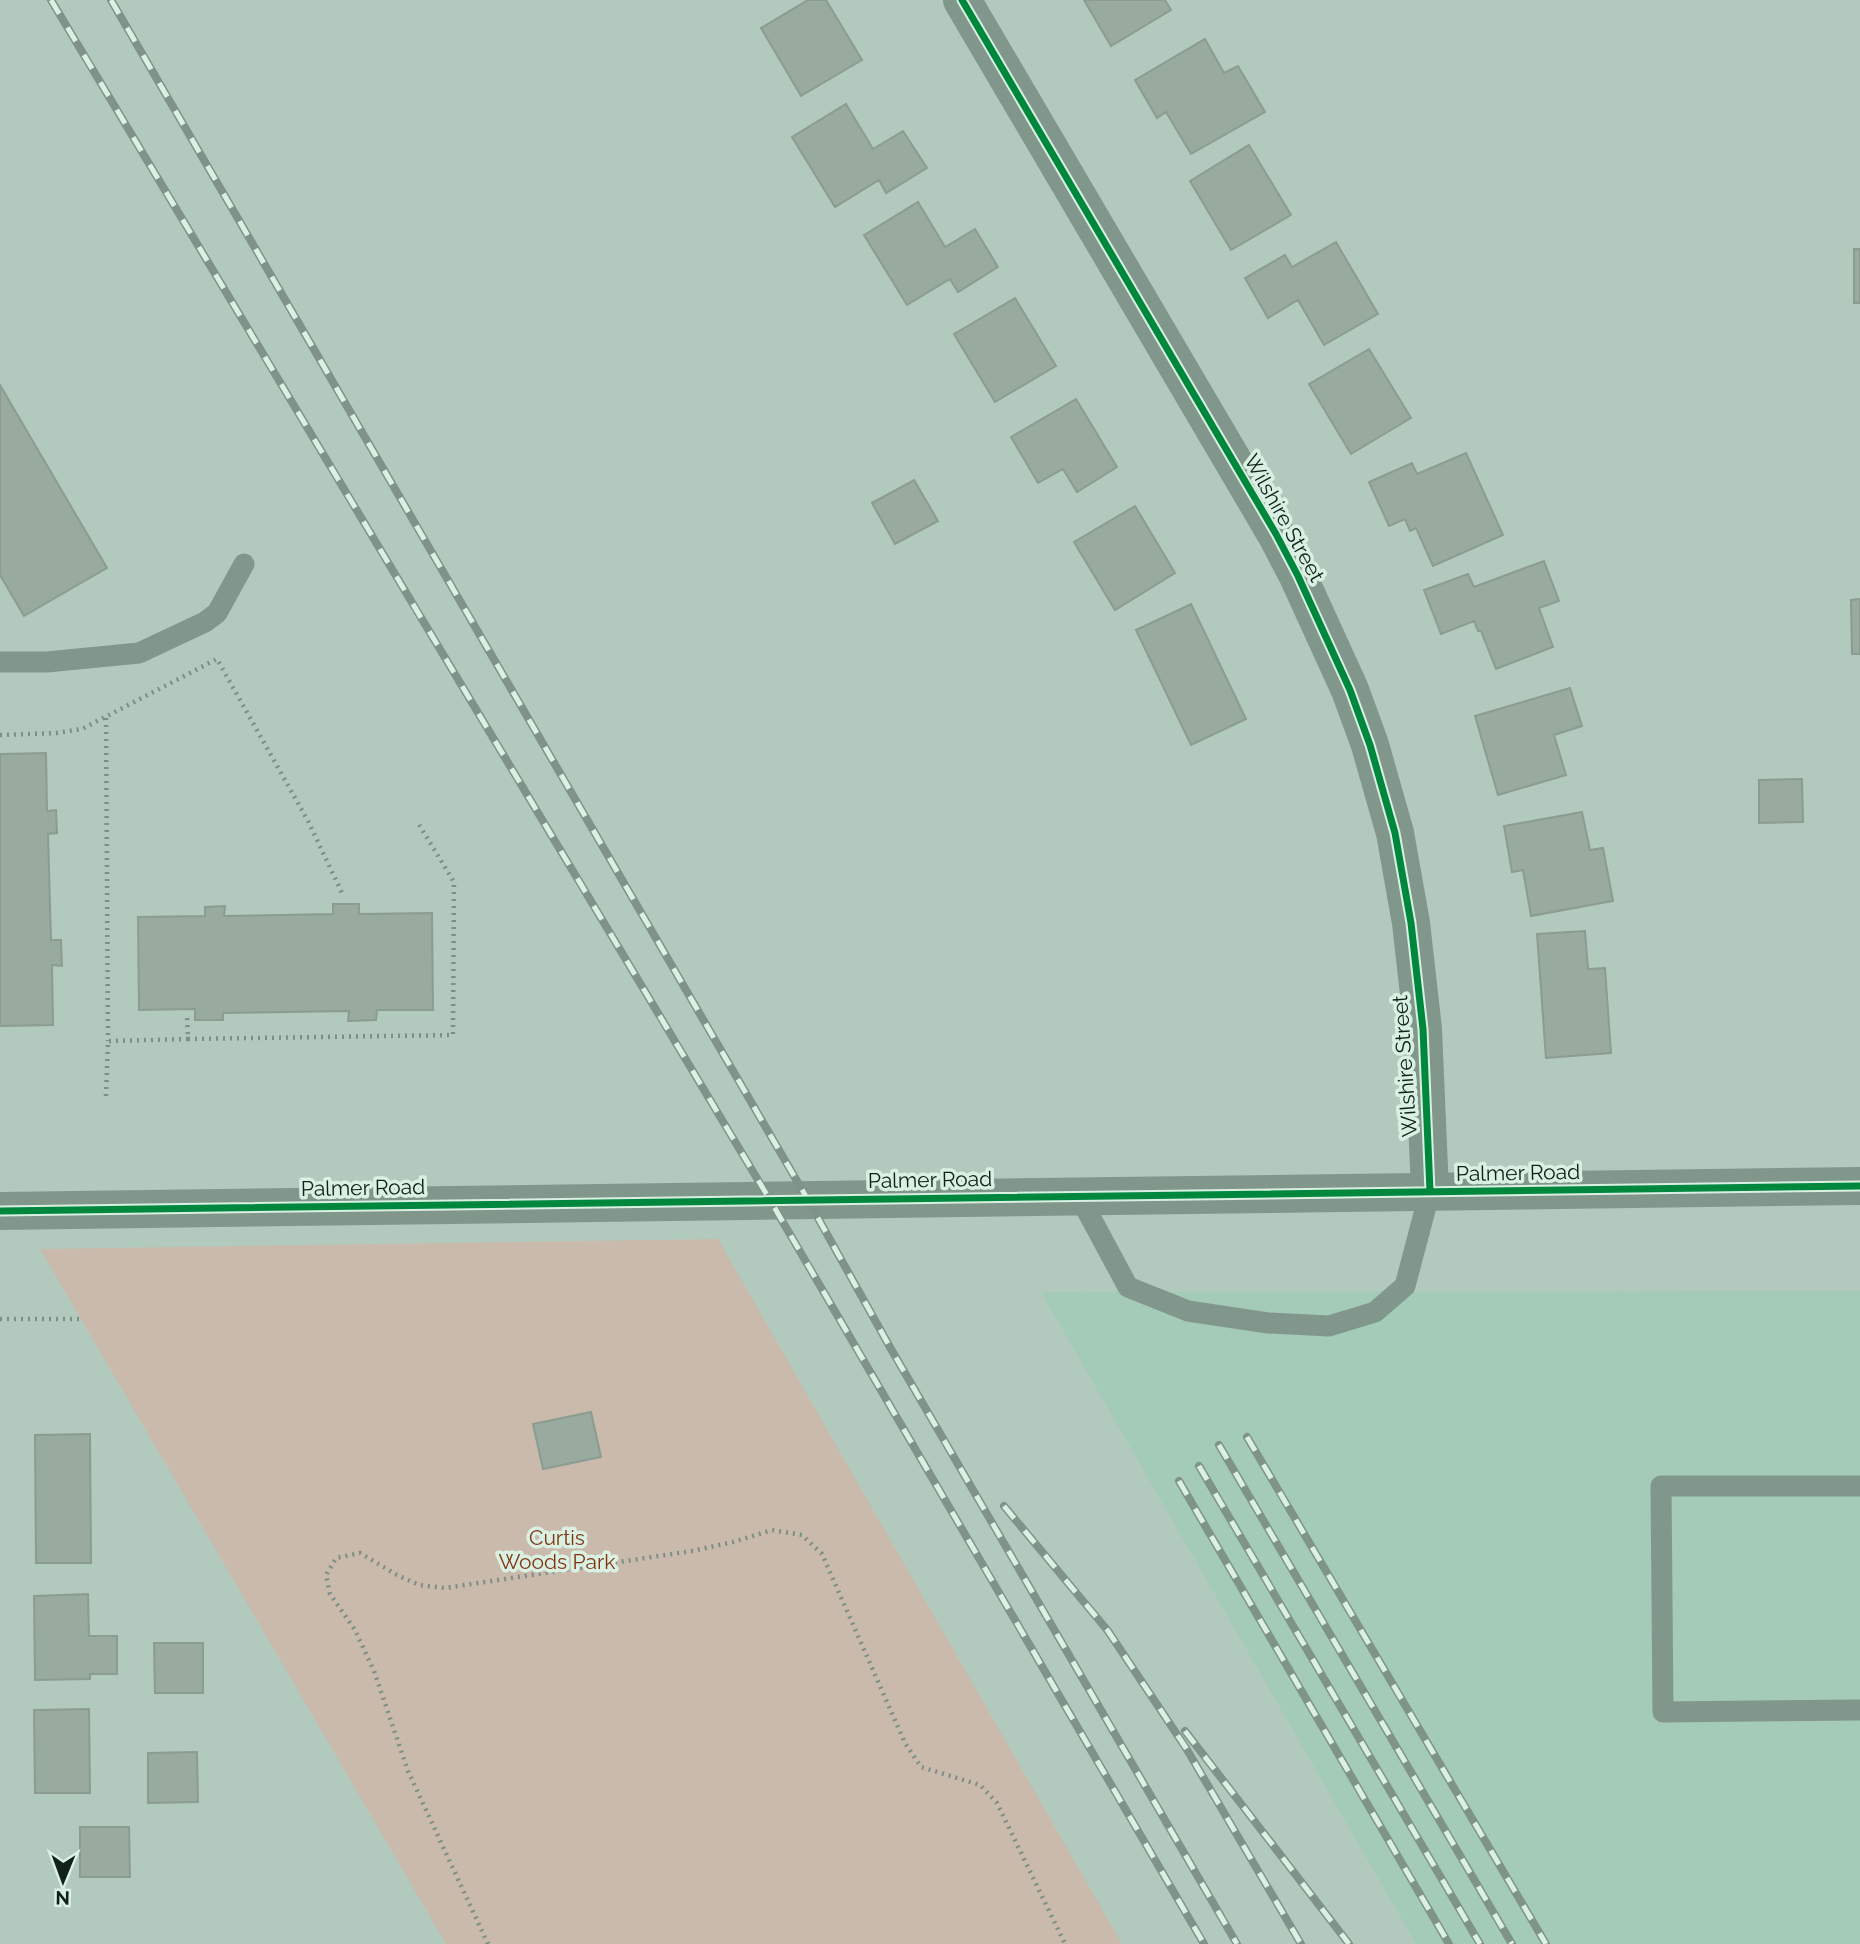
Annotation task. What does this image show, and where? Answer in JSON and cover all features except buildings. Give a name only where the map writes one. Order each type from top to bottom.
[{"type":"street","name":"Wilshire Street","points":[[962,0],[1276,534],[1298,576],[1349,690],[1370,745],[1395,833],[1411,923],[1423,1029],[1430,1191]]},
{"type":"street","name":"Palmer Road","points":[[0,1211],[1860,1186]]},
{"type":"lane","points":[[0,662],[47,662],[139,653],[205,622],[217,613],[244,564]]},
{"type":"lane","points":[[1079,1196],[1128,1287],[1188,1311],[1268,1323],[1329,1326],[1375,1312],[1405,1286],[1430,1191]]},
{"type":"lane","points":[[1860,1486],[1661,1486],[1663,1712],[1860,1710]]},
{"type":"path","points":[[0,735],[82,729],[217,659],[308,821],[343,895]]},
{"type":"path","points":[[106,718],[106,1097]]},
{"type":"path","points":[[108,1041],[453,1035],[454,883],[418,823]]},
{"type":"path","points":[[187,1016],[188,1039]]},
{"type":"path","points":[[0,1320],[81,1319]]},
{"type":"path","points":[[488,1944],[408,1771],[374,1671],[355,1630],[330,1594],[327,1575],[336,1558],[360,1553],[419,1585],[444,1588],[692,1551],[772,1530],[802,1535],[822,1553],[905,1743],[920,1767],[980,1785],[997,1803],[1065,1944]]},
{"type":"shaded area","points":[[1860,1291],[1860,1944],[1416,1944],[1041,1292]]},
{"type":"green space","name":"Curtis Woods Park","points":[[718,1239],[1122,1944],[446,1944],[40,1249]]},
{"type":"railway","points":[[51,0],[770,1200],[1204,1944]]},
{"type":"railway","points":[[111,0],[1237,1944]]},
{"type":"railway","points":[[1247,1437],[1546,1944]]},
{"type":"railway","points":[[1219,1445],[1512,1944]]},
{"type":"railway","points":[[1199,1466],[1480,1944]]},
{"type":"railway","points":[[1179,1481],[1449,1944]]},
{"type":"railway","points":[[1004,1506],[1108,1631],[1186,1748],[1301,1944]]},
{"type":"railway","points":[[1185,1731],[1349,1944]]},
{"type":"cycle path","points":[[962,0],[1276,534],[1350,690],[1370,745],[1395,833],[1411,923],[1423,1029],[1430,1191]]},
{"type":"cycle path","points":[[0,1211],[1860,1186]]}]
